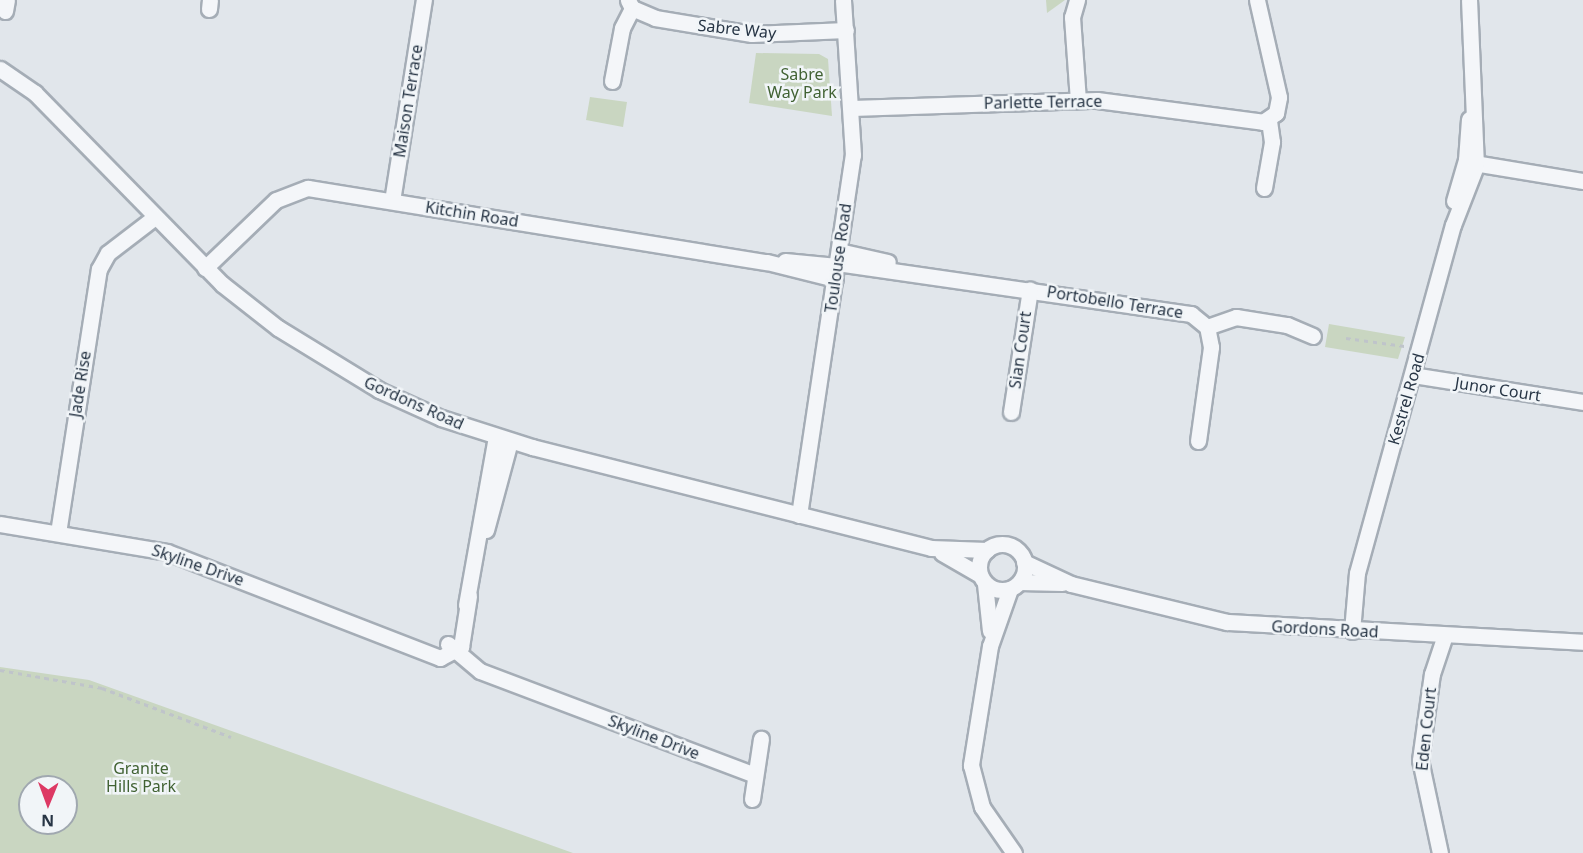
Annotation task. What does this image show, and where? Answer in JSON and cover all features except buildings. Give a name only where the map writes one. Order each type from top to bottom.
[{"type":"street","name":"Maison Terrace","points":[[392,201],[424,0]]},
{"type":"street","name":"Toulouse Road","points":[[800,515],[853,155],[852,108],[843,0]]},
{"type":"street","points":[[1077,0],[1072,17],[1078,100]]},
{"type":"street","points":[[1257,0],[1278,86],[1278,107],[1269,120],[1272,142],[1264,188]]},
{"type":"street","name":"Kestrel Road","points":[[1346,631],[1357,573],[1453,225],[1473,162],[1474,96],[1468,0]]},
{"type":"street","name":"Sabre Way","points":[[630,4],[655,18],[752,34],[846,30]]},
{"type":"street","points":[[612,81],[622,28],[630,4]]},
{"type":"street","name":"Gordons Road","points":[[0,69],[35,93],[205,268],[278,328],[347,372],[431,414],[503,439],[931,548],[987,550],[1006,545],[1024,562],[1071,584],[1227,622],[1346,631],[1583,642]]},
{"type":"street","name":"Parlette Terrace","points":[[852,108],[1078,100],[1240,122],[1269,120]]},
{"type":"street","points":[[1473,162],[1583,181]]},
{"type":"street","name":"Kitchin Road","points":[[205,268],[286,193],[308,188],[767,262],[837,265]]},
{"type":"street","name":"Jade Rise","points":[[58,533],[96,281],[102,261],[151,213]]},
{"type":"street","name":"Portobello Terrace","points":[[837,265],[908,269],[1191,315],[1208,327]]},
{"type":"street","name":"Sian Court","points":[[1011,412],[1029,289]]},
{"type":"street","points":[[1198,441],[1211,347],[1208,327],[1236,317],[1287,325],[1313,336]]},
{"type":"street","name":"Junor Court","points":[[1413,375],[1583,402]]},
{"type":"street","points":[[452,649],[469,596],[503,439]]},
{"type":"street","name":"Skyline Drive","points":[[0,524],[167,552],[389,636],[452,649],[480,670],[755,775]]},
{"type":"street","name":"Gordons Road","points":[[931,548],[982,579],[1015,586],[1071,584]]},
{"type":"street","points":[[987,550],[982,579],[990,646]]},
{"type":"street","points":[[1014,853],[981,783],[981,706],[990,646],[1024,562]]},
{"type":"street","name":"Eden Court","points":[[1438,635],[1420,768],[1440,853]]},
{"type":"street","points":[[752,799],[761,739]]},
{"type":"path","points":[[1346,338],[1404,346]]},
{"type":"path","points":[[0,670],[102,688],[231,737]]},
{"type":"green space","points":[[1046,0],[1065,0],[1047,13]]},
{"type":"green space","name":"Sabre Way Park","points":[[756,53],[819,54],[828,59],[832,116],[749,103]]},
{"type":"green space","points":[[590,97],[627,102],[623,127],[586,120]]},
{"type":"green space","points":[[1329,324],[1405,337],[1398,359],[1325,347]]},
{"type":"green space","name":"Granite Hills Park","points":[[0,667],[89,680],[573,853],[0,853]]}]
